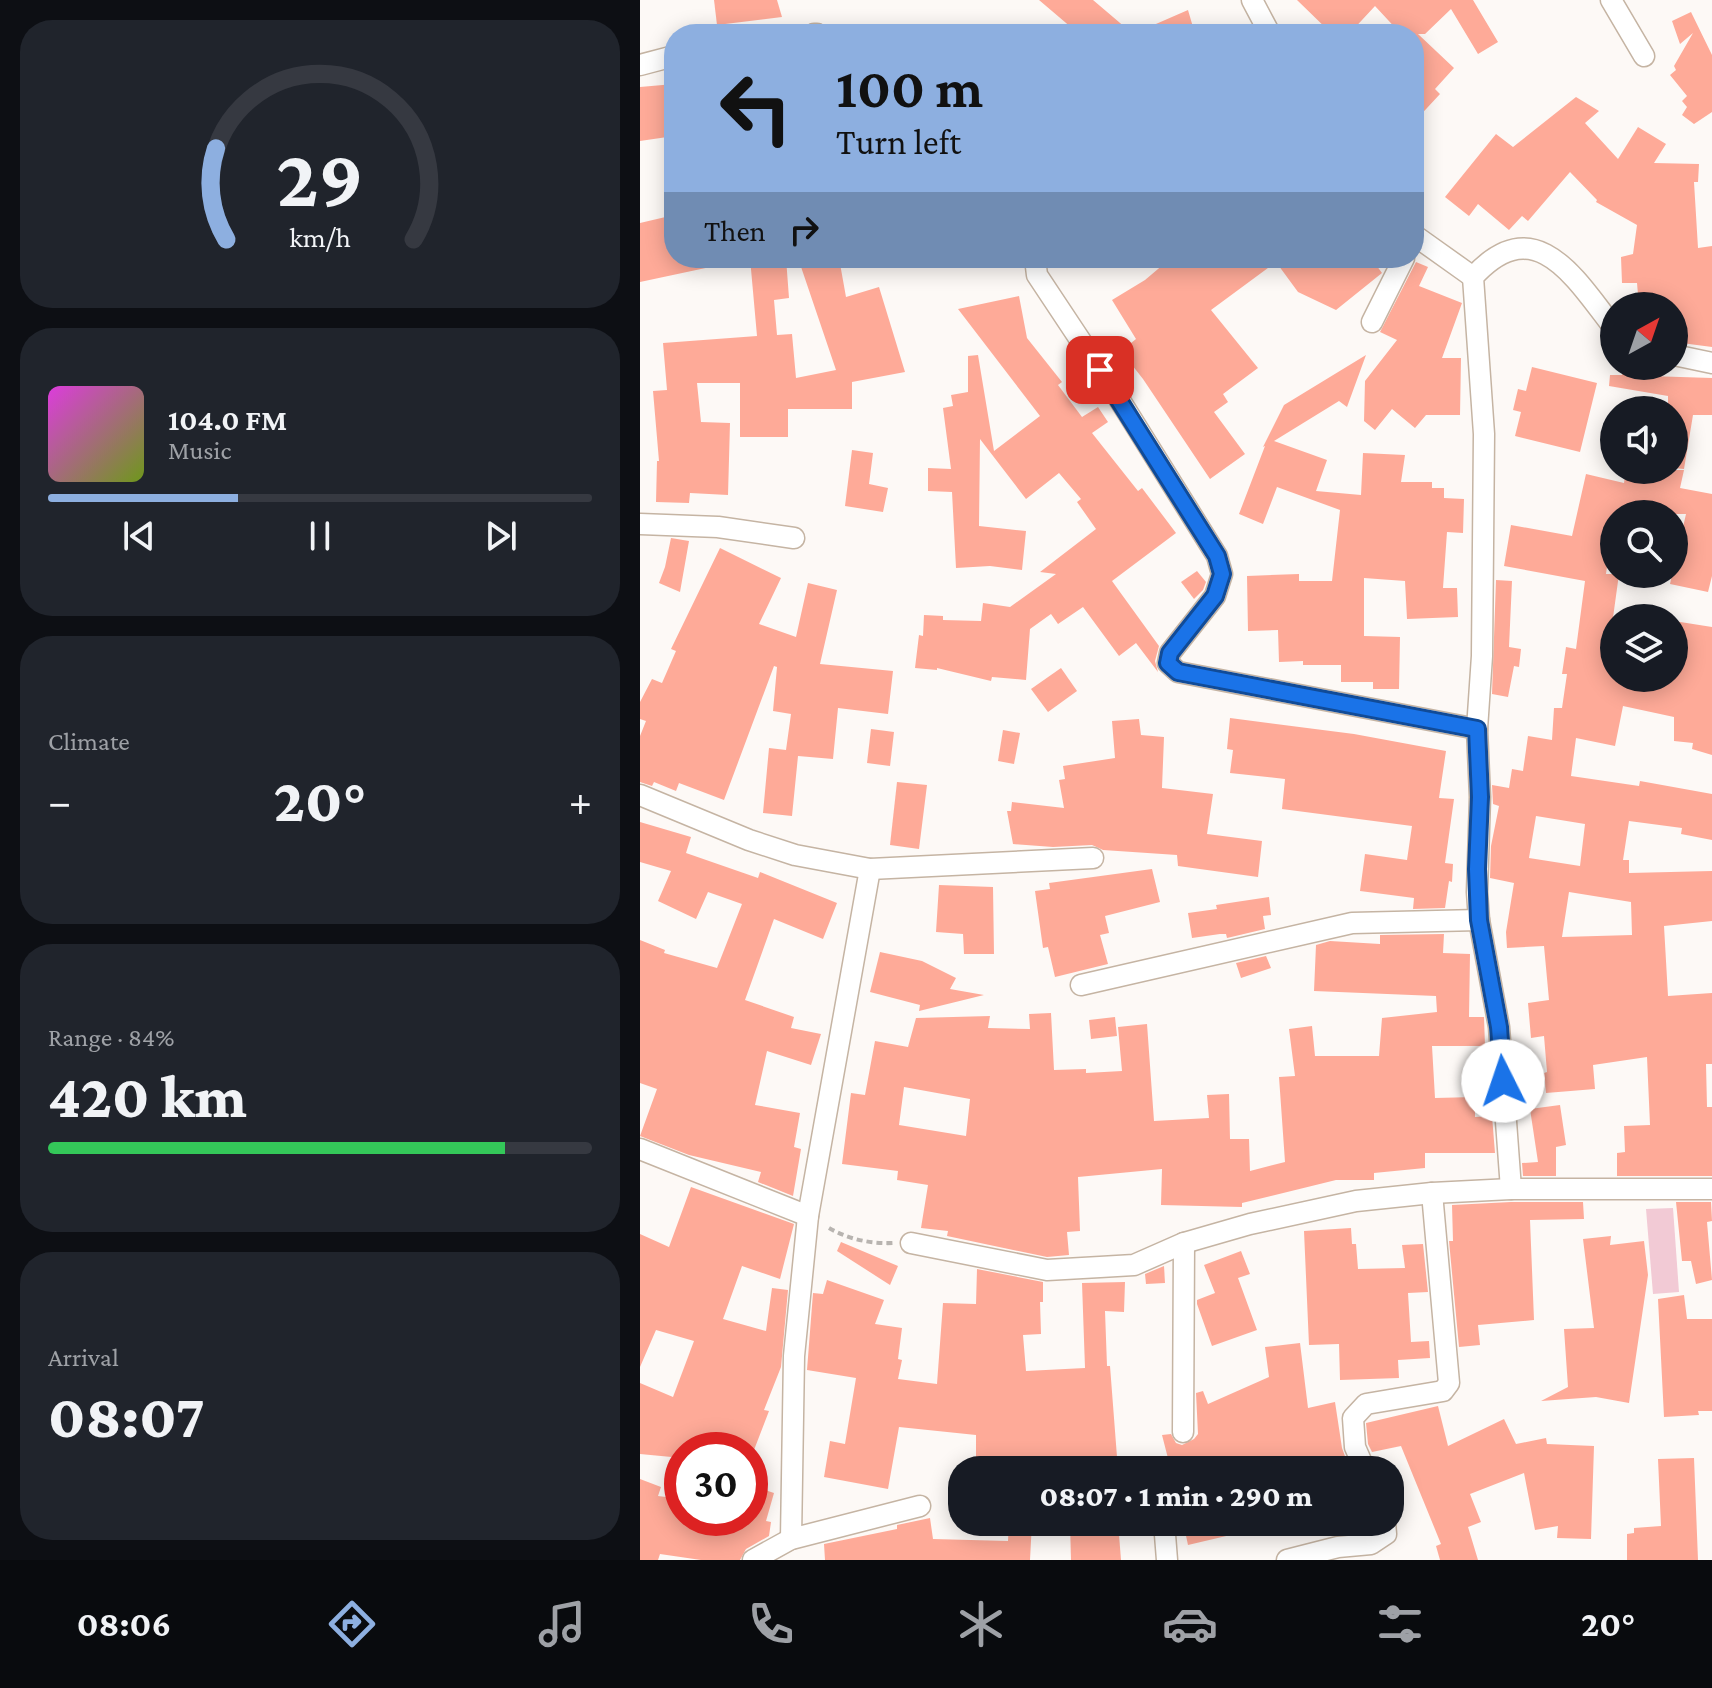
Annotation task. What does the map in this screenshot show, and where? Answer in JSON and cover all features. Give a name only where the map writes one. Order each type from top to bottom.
[{"type":"street","points":[[1252,0],[1266,24]]},
{"type":"street","points":[[1268,0],[1271,24]]},
{"type":"street","points":[[1611,0],[1644,56]]},
{"type":"street","points":[[640,65],[664,59]]},
{"type":"street","points":[[1424,243],[1473,277]]},
{"type":"street","points":[[1511,1189],[1499,1027],[1479,920],[1477,729],[1482,656],[1484,434],[1473,277],[1488,261],[1508,251],[1529,247],[1550,255],[1600,312]]},
{"type":"street","points":[[1036,268],[1037,275],[1217,556],[1222,574],[1215,596],[1170,653],[1168,663],[1178,672],[1477,729]]},
{"type":"street","points":[[1372,322],[1399,268]]},
{"type":"street","points":[[1688,358],[1712,363]]},
{"type":"street","points":[[640,524],[718,527],[794,538]]},
{"type":"street","points":[[640,795],[749,840],[795,855],[870,869],[1093,858]]},
{"type":"street","points":[[791,1539],[794,1356],[808,1216],[870,869]]},
{"type":"street","points":[[1081,985],[1352,923],[1479,920]]},
{"type":"street","points":[[640,1149],[808,1216]]},
{"type":"street","points":[[911,1243],[1047,1270],[1134,1265],[1184,1243],[1250,1224],[1356,1201],[1511,1189],[1712,1189]]},
{"type":"street","points":[[1359,1456],[1355,1447],[1353,1418],[1366,1404],[1443,1391],[1449,1383],[1432,1193]]},
{"type":"street","points":[[1183,1432],[1184,1243]]},
{"type":"street","points":[[753,1560],[791,1539],[920,1506]]},
{"type":"street","points":[[1165,1536],[1167,1560]]},
{"type":"street","points":[[1287,1560],[1338,1547],[1371,1544],[1383,1536]]},
{"type":"path","points":[[808,1216],[844,1236],[878,1244],[911,1243]]},
{"type":"shaded area","points":[[1673,1208],[1679,1292],[1653,1294],[1646,1209]]},
{"type":"building","points":[[714,0],[777,0],[782,17],[725,24],[717,24]]},
{"type":"building","points":[[1039,0],[1093,0],[1121,24],[1067,24]]},
{"type":"building","points":[[1297,0],[1473,0],[1498,42],[1478,54],[1451,9],[1425,34],[1424,24],[1392,24],[1375,6],[1358,24],[1322,24]]},
{"type":"building","points":[[1188,10],[1192,24],[1156,24]]},
{"type":"building","points":[[1691,12],[1712,55],[1712,112],[1694,124],[1682,115],[1687,107],[1682,101],[1687,96],[1670,75],[1676,70],[1674,66],[1693,33],[1680,44],[1672,21]]},
{"type":"building","points":[[1424,40],[1454,68],[1435,89],[1440,94],[1424,111]]},
{"type":"building","points":[[664,85],[664,137],[640,141],[640,87]]},
{"type":"building","points":[[1576,97],[1599,111],[1585,123],[1618,159],[1638,127],[1666,144],[1654,163],[1699,164],[1698,182],[1694,182],[1698,248],[1712,246],[1712,347],[1688,344],[1688,292],[1638,292],[1637,283],[1622,283],[1621,257],[1633,254],[1637,225],[1596,202],[1570,172],[1528,221],[1522,216],[1509,230],[1478,204],[1469,216],[1445,197],[1496,134],[1513,147]]},
{"type":"building","points":[[664,217],[664,268],[706,268],[640,282],[640,223]]},
{"type":"building","points":[[1428,267],[1419,286],[1462,303],[1442,358],[1461,358],[1460,415],[1426,415],[1415,428],[1392,409],[1375,430],[1364,421],[1365,381],[1397,340],[1380,332],[1413,268]]},
{"type":"building","points":[[751,268],[787,268],[789,298],[774,300],[777,335],[792,334],[796,378],[836,370],[801,268],[841,268],[846,297],[879,287],[905,372],[852,382],[852,409],[788,409],[788,437],[740,437],[740,383],[697,383],[701,422],[730,423],[728,495],[690,493],[689,503],[656,502],[659,461],[653,391],[667,390],[663,343],[757,336]]},
{"type":"building","points":[[1159,268],[1268,268],[1211,310],[1258,368],[1223,394],[1228,402],[1214,412],[1245,454],[1210,479],[1121,351],[1136,339],[1112,300]]},
{"type":"building","points":[[1280,268],[1378,268],[1382,273],[1336,310],[1298,292]]},
{"type":"building","points":[[1019,296],[1027,338],[1062,382],[1058,385],[1082,417],[1098,407],[1108,422],[1092,433],[1138,491],[1142,488],[1176,533],[1112,581],[1159,646],[1155,661],[1158,672],[1136,643],[1119,656],[1083,607],[1058,624],[1051,614],[1030,629],[1026,680],[992,677],[991,681],[937,668],[915,668],[919,635],[923,636],[924,615],[943,616],[943,620],[981,621],[983,603],[1010,607],[1056,574],[1040,572],[1096,529],[1077,502],[1081,499],[1059,473],[1026,499],[980,439],[979,526],[1026,531],[1022,570],[990,566],[956,568],[952,492],[928,491],[928,468],[951,469],[943,408],[953,406],[951,395],[968,392],[968,356],[978,355],[994,451],[1040,416],[958,309]]},
{"type":"building","points":[[1366,355],[1347,407],[1339,401],[1274,441],[1327,460],[1316,491],[1361,495],[1363,453],[1405,455],[1401,482],[1432,482],[1432,488],[1444,488],[1444,498],[1464,499],[1463,533],[1447,532],[1443,588],[1457,588],[1458,617],[1407,619],[1405,581],[1364,578],[1364,636],[1400,637],[1399,689],[1373,689],[1373,682],[1341,682],[1341,665],[1279,662],[1278,630],[1248,631],[1247,576],[1299,574],[1299,581],[1332,581],[1340,510],[1277,487],[1263,524],[1239,514],[1263,447],[1284,405]]},
{"type":"building","points":[[1532,367],[1597,383],[1580,452],[1515,436],[1521,412],[1513,410],[1518,389],[1526,391]]},
{"type":"building","points":[[1712,378],[1712,415],[1693,415],[1688,445],[1688,396],[1668,396],[1609,386],[1610,380]]},
{"type":"building","points":[[852,450],[873,453],[869,484],[888,488],[883,512],[845,506]]},
{"type":"building","points":[[1586,474],[1600,477],[1600,484],[1681,484],[1680,488],[1712,494],[1712,576],[1708,592],[1688,588],[1688,500],[1600,500],[1600,588],[1617,588],[1615,604],[1600,604],[1600,692],[1688,692],[1688,623],[1712,627],[1712,755],[1692,749],[1693,743],[1674,741],[1674,717],[1623,706],[1615,746],[1576,738],[1571,776],[1639,786],[1640,781],[1712,794],[1712,840],[1681,834],[1682,828],[1629,821],[1623,860],[1629,860],[1629,873],[1712,871],[1712,921],[1664,926],[1668,996],[1712,993],[1712,1064],[1706,1064],[1707,1107],[1712,1107],[1712,1176],[1617,1176],[1617,1153],[1625,1152],[1624,1126],[1650,1125],[1647,1057],[1593,1065],[1595,1089],[1546,1093],[1544,1036],[1531,1038],[1528,1003],[1549,1000],[1544,946],[1507,948],[1506,932],[1514,883],[1490,878],[1491,846],[1499,806],[1493,804],[1492,785],[1509,788],[1512,769],[1523,771],[1528,736],[1552,740],[1554,708],[1562,708],[1567,674],[1562,674],[1566,647],[1576,649],[1585,581],[1504,566],[1511,525],[1572,536]],"holes":[[[1536,816],[1585,824],[1580,866],[1529,858]],[[1569,892],[1631,902],[1632,935],[1562,937]]]},
{"type":"building","points":[[671,538],[689,541],[680,592],[659,583]]},
{"type":"building","points":[[720,548],[781,578],[759,624],[796,637],[808,583],[837,590],[820,664],[893,671],[888,714],[838,708],[833,759],[798,756],[792,816],[763,813],[769,748],[786,750],[791,714],[773,711],[777,667],[774,666],[724,800],[679,783],[676,791],[654,782],[652,786],[640,782],[640,736],[646,721],[640,719],[640,702],[652,679],[662,683],[676,651],[671,649]]},
{"type":"building","points":[[1197,571],[1206,582],[1194,599],[1181,582]]},
{"type":"building","points":[[1496,580],[1512,581],[1509,647],[1521,649],[1519,667],[1514,666],[1508,697],[1492,694]]},
{"type":"building","points":[[1061,668],[1077,691],[1048,712],[1031,689]]},
{"type":"building","points":[[1230,718],[1354,734],[1446,751],[1439,798],[1454,799],[1445,863],[1453,864],[1452,882],[1449,881],[1445,908],[1413,909],[1414,898],[1360,891],[1365,854],[1407,860],[1412,826],[1282,809],[1285,779],[1230,773],[1233,750],[1227,749]]},
{"type":"building","points":[[1139,719],[1141,735],[1164,737],[1162,788],[1213,794],[1207,834],[1262,841],[1258,877],[1178,866],[1177,855],[1103,850],[1092,845],[1053,847],[1013,844],[1007,811],[1011,811],[1012,802],[1064,808],[1059,780],[1065,779],[1063,766],[1115,758],[1112,721]]},
{"type":"building","points":[[871,729],[894,732],[890,766],[867,763]]},
{"type":"building","points":[[1003,730],[1020,733],[1014,764],[998,761]]},
{"type":"building","points":[[897,782],[927,785],[919,849],[890,845]]},
{"type":"building","points":[[640,822],[691,837],[686,853],[758,878],[760,872],[837,903],[823,939],[774,919],[745,1000],[794,1017],[791,1028],[821,1034],[811,1065],[767,1051],[755,1105],[800,1113],[794,1147],[801,1149],[793,1196],[758,1182],[761,1172],[689,1155],[640,1136],[657,1089],[640,1083],[640,940],[665,950],[664,953],[717,968],[742,904],[708,892],[696,919],[658,901],[671,871],[640,862]]},
{"type":"building","points":[[1152,869],[1160,902],[1105,916],[1109,933],[1100,935],[1108,964],[1055,977],[1048,947],[1043,948],[1035,891],[1050,889],[1049,883]]},
{"type":"building","points":[[939,885],[993,887],[994,954],[964,954],[963,934],[936,932]]},
{"type":"building","points":[[1269,897],[1271,915],[1263,916],[1265,929],[1227,938],[1226,934],[1220,934],[1192,938],[1188,913],[1217,909],[1216,905]]},
{"type":"building","points":[[1444,934],[1443,953],[1470,954],[1469,1017],[1484,1017],[1485,1046],[1432,1046],[1435,1098],[1475,1097],[1475,1117],[1492,1116],[1495,1153],[1425,1153],[1425,1168],[1374,1173],[1374,1180],[1336,1180],[1242,1203],[1242,1207],[1161,1205],[1162,1169],[1078,1177],[1080,1231],[1067,1232],[1069,1255],[1047,1257],[947,1236],[948,1231],[921,1228],[928,1185],[897,1180],[898,1171],[842,1164],[851,1093],[865,1095],[875,1041],[908,1047],[916,1018],[990,1016],[988,1028],[1030,1029],[1029,1014],[1051,1013],[1054,1070],[1086,1069],[1086,1073],[1122,1071],[1118,1027],[1147,1024],[1154,1121],[1209,1118],[1207,1095],[1229,1094],[1230,1139],[1249,1139],[1250,1171],[1285,1162],[1279,1077],[1295,1076],[1289,1029],[1312,1026],[1315,1056],[1379,1056],[1382,1018],[1437,1012],[1436,996],[1314,991],[1316,945],[1330,941],[1380,944],[1380,935]],"holes":[[[904,1087],[970,1099],[966,1136],[899,1125]]]},
{"type":"building","points":[[880,952],[922,961],[956,978],[950,989],[984,995],[919,1011],[920,1005],[870,992]]},
{"type":"building","points":[[1266,956],[1271,968],[1241,978],[1236,963]]},
{"type":"building","points":[[1115,1017],[1117,1036],[1091,1039],[1089,1020]]},
{"type":"building","points":[[1560,1105],[1566,1145],[1556,1147],[1556,1176],[1523,1176],[1522,1163],[1538,1162],[1530,1109]]},
{"type":"building","points":[[691,1187],[794,1224],[780,1279],[742,1266],[723,1319],[766,1331],[772,1288],[788,1290],[781,1367],[764,1410],[769,1411],[761,1432],[664,1432],[664,1456],[640,1454],[640,1383],[673,1397],[694,1341],[656,1330],[640,1367],[640,1234],[669,1247]]},
{"type":"building","points":[[1583,1202],[1584,1219],[1530,1220],[1534,1320],[1478,1325],[1480,1345],[1459,1347],[1449,1241],[1453,1241],[1452,1205]]},
{"type":"building","points":[[1676,1202],[1711,1202],[1712,1221],[1707,1222],[1712,1280],[1696,1284],[1691,1261],[1682,1261]]},
{"type":"building","points":[[1351,1228],[1358,1269],[1405,1268],[1402,1245],[1423,1244],[1428,1292],[1408,1293],[1411,1342],[1429,1341],[1430,1358],[1398,1360],[1399,1378],[1340,1380],[1339,1344],[1309,1345],[1304,1231]]},
{"type":"building","points":[[1611,1236],[1610,1245],[1644,1241],[1648,1275],[1629,1403],[1596,1397],[1541,1401],[1568,1387],[1564,1329],[1594,1328],[1583,1239]]},
{"type":"building","points":[[841,1242],[898,1266],[890,1285],[837,1251]]},
{"type":"building","points":[[1241,1251],[1250,1274],[1238,1278],[1257,1330],[1212,1346],[1197,1304],[1197,1300],[1215,1293],[1204,1265]]},
{"type":"building","points":[[1164,1266],[1165,1283],[1146,1284],[1145,1274]]},
{"type":"building","points":[[977,1269],[1043,1282],[1041,1334],[1023,1335],[1026,1371],[1085,1368],[1082,1283],[1125,1282],[1124,1312],[1105,1311],[1107,1366],[1110,1366],[1117,1456],[976,1456],[976,1435],[899,1427],[888,1489],[824,1477],[830,1441],[845,1444],[856,1378],[807,1370],[813,1293],[823,1294],[827,1280],[884,1300],[875,1324],[902,1328],[898,1359],[902,1360],[898,1379],[937,1384],[943,1303],[976,1304]]},
{"type":"building","points":[[1684,1295],[1687,1319],[1712,1319],[1712,1411],[1664,1417],[1658,1299]]},
{"type":"building","points":[[1300,1343],[1308,1408],[1335,1402],[1345,1456],[1167,1456],[1162,1435],[1171,1434],[1176,1443],[1182,1445],[1198,1434],[1196,1393],[1203,1391],[1208,1404],[1269,1377],[1265,1347]]},
{"type":"building","points":[[1438,1406],[1448,1446],[1504,1419],[1516,1444],[1546,1438],[1547,1444],[1594,1446],[1591,1539],[1557,1538],[1558,1526],[1535,1530],[1524,1473],[1470,1494],[1481,1522],[1468,1527],[1478,1560],[1440,1560],[1436,1546],[1441,1544],[1401,1446],[1372,1452],[1366,1423]]},
{"type":"building","points":[[1694,1458],[1698,1560],[1627,1560],[1627,1534],[1634,1533],[1634,1528],[1661,1526],[1658,1459]]},
{"type":"building","points":[[640,1479],[661,1487],[658,1496],[664,1497],[664,1536],[768,1536],[768,1521],[771,1522],[769,1536],[746,1549],[740,1560],[701,1560],[660,1554],[658,1560],[640,1560]]},
{"type":"building","points":[[768,1491],[774,1493],[768,1514]]},
{"type":"building","points":[[930,1518],[933,1539],[1008,1541],[1008,1536],[1031,1536],[1030,1560],[825,1560],[824,1544],[897,1529],[897,1525]]},
{"type":"building","points":[[1070,1536],[1119,1536],[1121,1560],[1071,1560]]},
{"type":"building","points":[[1186,1536],[1226,1536],[1188,1545]]},
{"type":"route","points":[[1100,370],[1217,556],[1222,574],[1215,596],[1170,653],[1168,663],[1178,672],[1477,729],[1479,920],[1499,1027],[1503,1081]]}]
